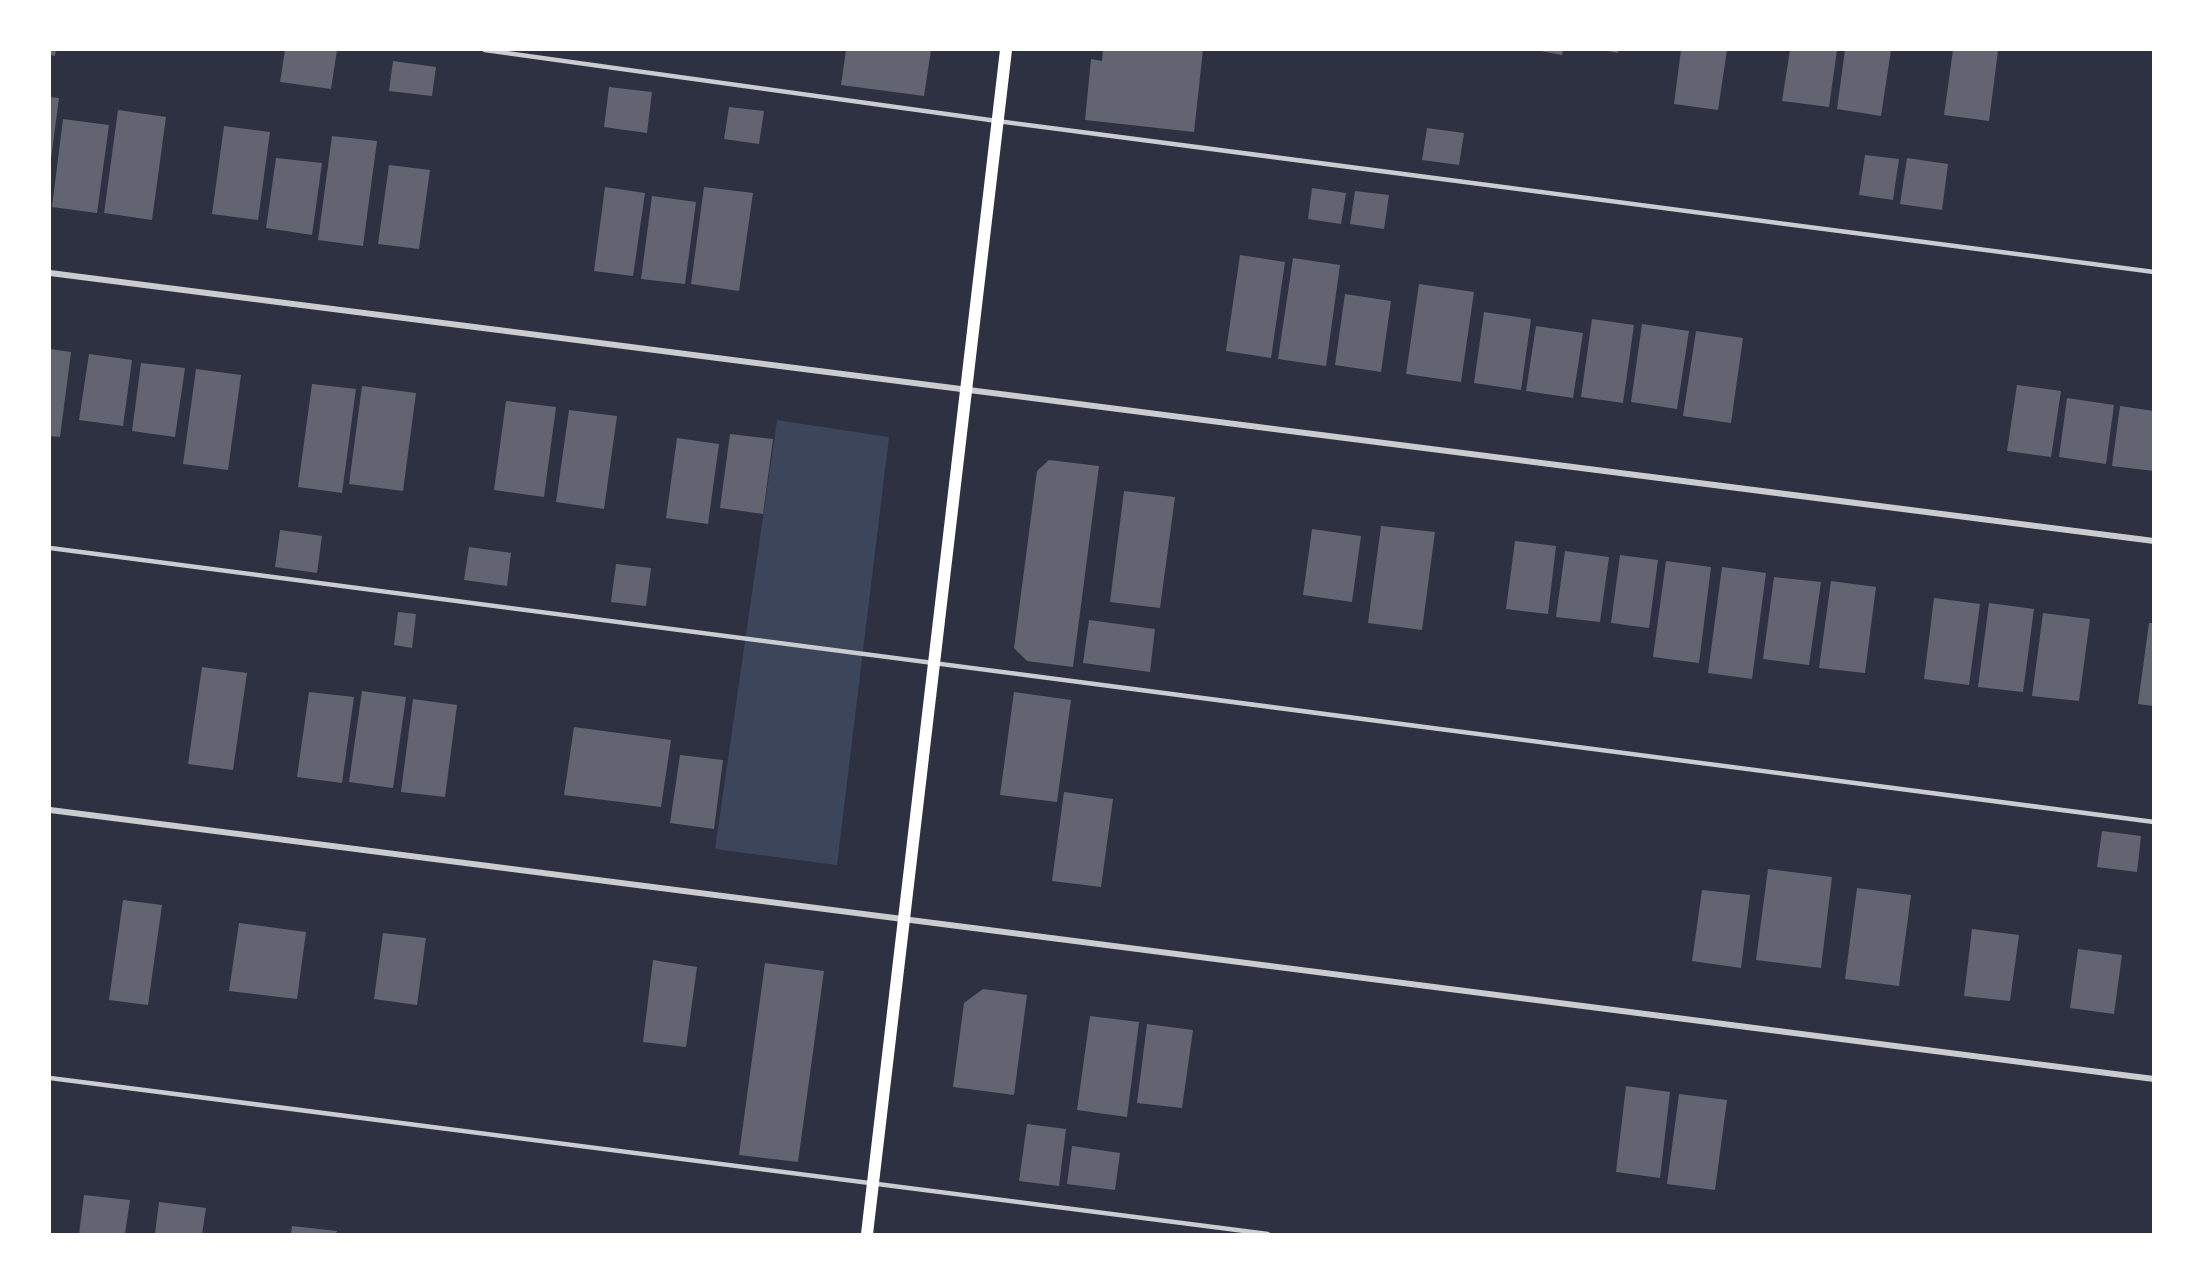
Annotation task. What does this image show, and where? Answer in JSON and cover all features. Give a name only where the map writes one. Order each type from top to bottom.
[{"type":"main road","points":[[867,1234],[1006,50]]},
{"type":"street","points":[[50,273],[2154,541]]},
{"type":"street","points":[[50,810],[2154,1079]]},
{"type":"lane","points":[[485,50],[997,121],[2154,272]]},
{"type":"lane","points":[[50,548],[2154,822]]},
{"type":"lane","points":[[50,1078],[1268,1234]]},
{"type":"shaded area","points":[[777,420],[889,437],[837,865],[715,849]]},
{"type":"building","points":[[50,50],[56,50],[55,56],[50,55]]},
{"type":"building","points":[[285,50],[337,50],[331,89],[280,82]]},
{"type":"building","points":[[846,50],[931,50],[924,96],[841,85]]},
{"type":"building","points":[[1103,50],[1203,50],[1194,132],[1085,120],[1091,59],[1102,61]]},
{"type":"building","points":[[1536,50],[1563,50],[1562,55]]},
{"type":"building","points":[[1602,50],[1619,50],[1618,53]]},
{"type":"building","points":[[1681,50],[1727,50],[1718,110],[1674,104]]},
{"type":"building","points":[[1790,50],[1837,50],[1829,107],[1782,101]]},
{"type":"building","points":[[1845,50],[1891,50],[1881,116],[1837,109]]},
{"type":"building","points":[[1953,50],[1998,51],[1989,121],[1944,115]]},
{"type":"building","points":[[393,61],[436,67],[432,96],[389,91]]},
{"type":"building","points":[[609,87],[652,92],[647,133],[604,127]]},
{"type":"building","points":[[50,97],[59,98],[51,159],[50,159]]},
{"type":"building","points":[[729,107],[764,111],[759,144],[724,139]]},
{"type":"building","points":[[118,110],[166,117],[152,220],[104,213]]},
{"type":"building","points":[[63,119],[109,125],[97,213],[52,207]]},
{"type":"building","points":[[224,126],[270,132],[258,220],[212,214]]},
{"type":"building","points":[[1427,128],[1464,133],[1459,165],[1422,160]]},
{"type":"building","points":[[332,136],[377,141],[363,246],[318,240]]},
{"type":"building","points":[[1865,155],[1899,159],[1893,200],[1859,195]]},
{"type":"building","points":[[276,158],[322,163],[312,235],[266,228]]},
{"type":"building","points":[[1907,158],[1948,164],[1942,210],[1900,204]]},
{"type":"building","points":[[389,165],[430,170],[419,249],[378,244]]},
{"type":"building","points":[[605,187],[645,193],[633,276],[594,271]]},
{"type":"building","points":[[704,187],[753,193],[739,291],[691,284]]},
{"type":"building","points":[[1312,188],[1346,193],[1341,224],[1308,219]]},
{"type":"building","points":[[1355,191],[1389,195],[1384,229],[1350,224]]},
{"type":"building","points":[[652,196],[696,202],[685,284],[641,279]]},
{"type":"building","points":[[1240,255],[1285,262],[1271,358],[1226,351]]},
{"type":"building","points":[[1293,258],[1340,265],[1326,366],[1278,359]]},
{"type":"building","points":[[1419,284],[1474,292],[1461,382],[1406,374]]},
{"type":"building","points":[[1345,294],[1391,301],[1381,372],[1335,365]]},
{"type":"building","points":[[1484,312],[1531,319],[1521,390],[1474,383]]},
{"type":"building","points":[[1592,319],[1634,325],[1623,403],[1581,397]]},
{"type":"building","points":[[1642,324],[1689,331],[1677,409],[1631,402]]},
{"type":"building","points":[[1536,326],[1583,333],[1573,398],[1526,391]]},
{"type":"building","points":[[1696,331],[1743,338],[1731,423],[1683,416]]},
{"type":"building","points":[[50,349],[71,352],[60,437],[50,436]]},
{"type":"building","points":[[89,354],[132,360],[123,426],[79,420]]},
{"type":"building","points":[[141,363],[185,368],[175,437],[132,431]]},
{"type":"building","points":[[196,369],[241,375],[228,470],[183,464]]},
{"type":"building","points":[[312,384],[356,389],[342,493],[298,487]]},
{"type":"building","points":[[2017,385],[2061,391],[2051,457],[2007,451]]},
{"type":"building","points":[[362,386],[416,393],[403,491],[349,484]]},
{"type":"building","points":[[2067,398],[2114,405],[2106,464],[2059,457]]},
{"type":"building","points":[[506,401],[556,407],[544,497],[494,490]]},
{"type":"building","points":[[2120,406],[2154,411],[2154,471],[2112,466]]},
{"type":"building","points":[[569,410],[617,416],[604,509],[556,502]]},
{"type":"building","points":[[730,434],[773,439],[763,514],[720,508]]},
{"type":"building","points":[[677,438],[719,444],[708,524],[666,518]]},
{"type":"building","points":[[1049,460],[1099,466],[1073,667],[1027,661],[1014,648],[1037,471]]},
{"type":"building","points":[[1124,491],[1175,497],[1160,608],[1110,602]]},
{"type":"building","points":[[1381,526],[1435,532],[1422,630],[1368,623]]},
{"type":"building","points":[[1312,529],[1361,536],[1352,602],[1303,595]]},
{"type":"building","points":[[280,530],[322,536],[317,573],[275,567]]},
{"type":"building","points":[[1515,541],[1556,546],[1548,614],[1506,609]]},
{"type":"building","points":[[469,547],[511,553],[507,586],[464,580]]},
{"type":"building","points":[[1565,551],[1609,557],[1600,622],[1556,617]]},
{"type":"building","points":[[1620,555],[1658,560],[1649,628],[1611,623]]},
{"type":"building","points":[[1666,561],[1711,567],[1699,663],[1653,657]]},
{"type":"building","points":[[616,564],[651,568],[646,606],[611,602]]},
{"type":"building","points":[[1722,567],[1766,573],[1752,679],[1708,673]]},
{"type":"building","points":[[1774,577],[1821,582],[1809,665],[1763,659]]},
{"type":"building","points":[[1831,581],[1876,587],[1865,673],[1819,668]]},
{"type":"building","points":[[1934,598],[1980,604],[1969,685],[1924,679]]},
{"type":"building","points":[[1989,603],[2034,609],[2023,692],[1978,687]]},
{"type":"building","points":[[398,612],[416,614],[412,648],[394,645]]},
{"type":"building","points":[[2043,613],[2090,619],[2079,701],[2032,696]]},
{"type":"building","points":[[1089,620],[1155,629],[1150,672],[1083,663]]},
{"type":"building","points":[[2149,623],[2154,623],[2154,706],[2138,704]]},
{"type":"building","points":[[202,667],[247,673],[233,770],[188,764]]},
{"type":"building","points":[[362,691],[406,697],[393,788],[349,782]]},
{"type":"building","points":[[309,692],[354,697],[342,783],[297,777]]},
{"type":"building","points":[[1014,692],[1071,700],[1057,802],[1000,795]]},
{"type":"building","points":[[413,699],[457,705],[445,797],[401,792]]},
{"type":"building","points":[[574,727],[671,740],[661,807],[564,795]]},
{"type":"building","points":[[680,755],[723,760],[714,829],[670,823]]},
{"type":"building","points":[[1064,792],[1113,799],[1101,887],[1052,881]]},
{"type":"building","points":[[2102,831],[2141,836],[2137,872],[2097,867]]},
{"type":"building","points":[[1768,869],[1832,877],[1821,968],[1756,960]]},
{"type":"building","points":[[1857,888],[1911,895],[1899,986],[1845,979]]},
{"type":"building","points":[[1702,890],[1750,895],[1741,968],[1692,961]]},
{"type":"building","points":[[123,900],[162,905],[148,1005],[109,1000]]},
{"type":"building","points":[[239,923],[306,932],[297,999],[229,991]]},
{"type":"building","points":[[1972,929],[2019,935],[2010,1001],[1964,996]]},
{"type":"building","points":[[383,933],[426,938],[417,1005],[374,999]]},
{"type":"building","points":[[2078,949],[2122,955],[2114,1014],[2070,1008]]},
{"type":"building","points":[[653,960],[697,967],[686,1047],[643,1042]]},
{"type":"building","points":[[765,963],[824,971],[798,1162],[739,1155]]},
{"type":"building","points":[[983,989],[1027,995],[1014,1095],[953,1087],[964,1003]]},
{"type":"building","points":[[1090,1016],[1139,1022],[1127,1117],[1077,1110]]},
{"type":"building","points":[[1147,1024],[1193,1030],[1182,1108],[1137,1103]]},
{"type":"building","points":[[1626,1086],[1670,1092],[1660,1178],[1616,1172]]},
{"type":"building","points":[[1679,1094],[1727,1100],[1715,1190],[1667,1184]]},
{"type":"building","points":[[1027,1124],[1066,1129],[1059,1186],[1019,1181]]},
{"type":"building","points":[[1072,1146],[1120,1153],[1115,1190],[1067,1184]]},
{"type":"building","points":[[84,1195],[130,1200],[125,1234],[79,1234]]},
{"type":"building","points":[[159,1202],[206,1208],[202,1234],[155,1234]]},
{"type":"building","points":[[292,1226],[337,1231],[336,1234],[291,1234]]}]
